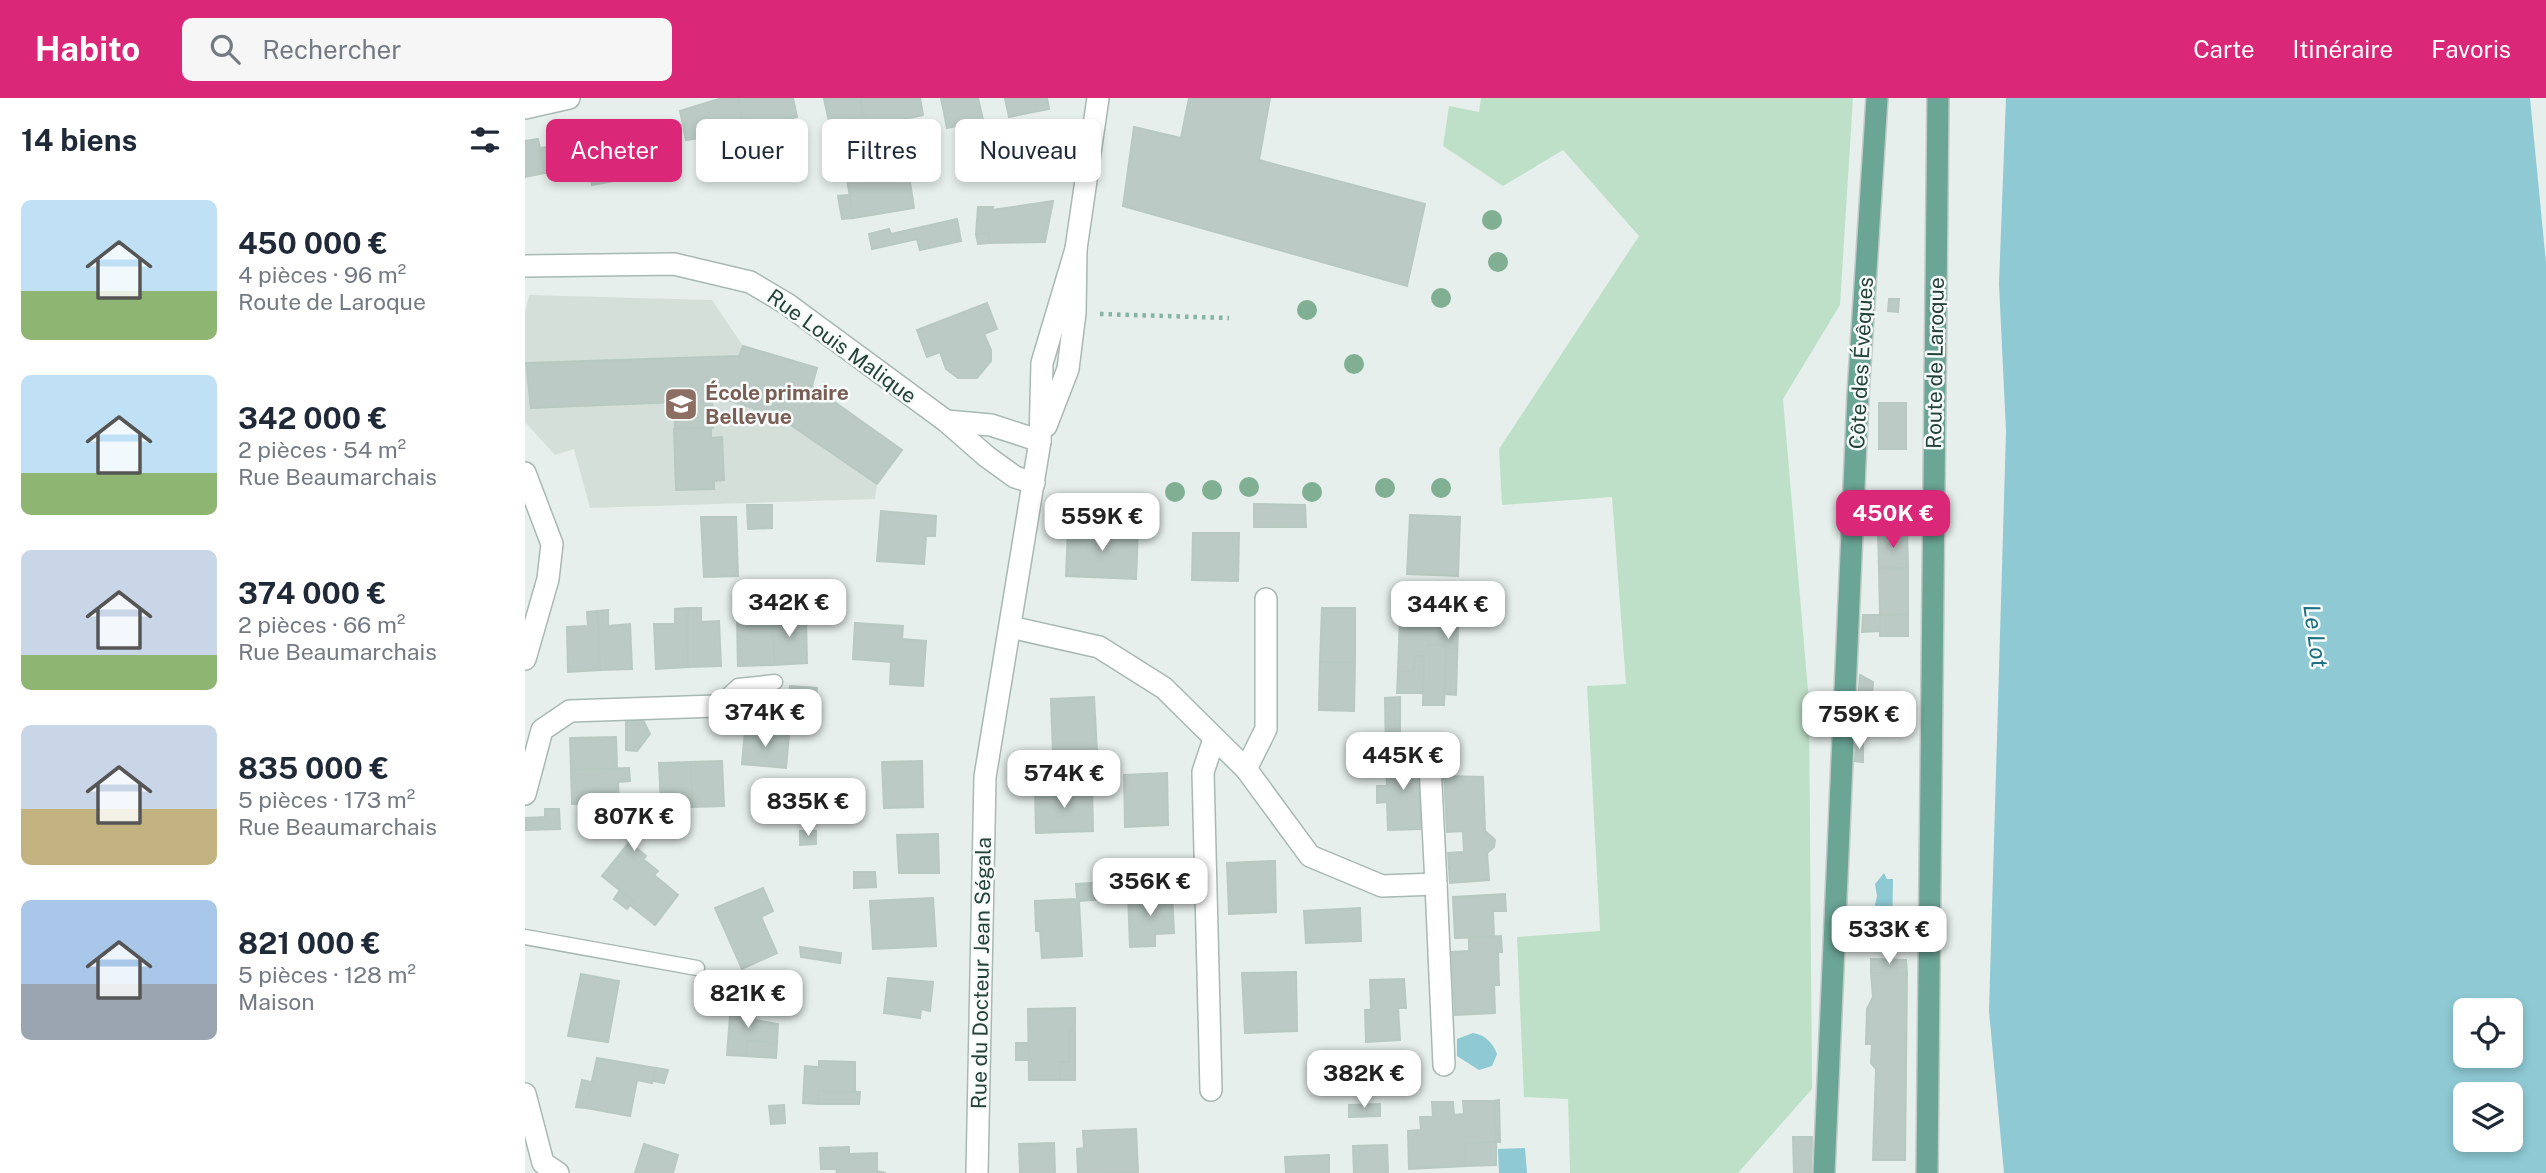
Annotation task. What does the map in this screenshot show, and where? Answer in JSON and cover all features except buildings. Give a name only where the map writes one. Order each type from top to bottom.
[{"type":"main road","name":"Côte des Évêques","points":[[1824,1173],[1858,408],[1877,98]]},
{"type":"main road","name":"Route de Laroque","points":[[1927,1173],[1938,98]]},
{"type":"street","points":[[525,108],[569,98]]},
{"type":"street","name":"Rue du Docteur Jean Ségala","points":[[1041,441],[1068,369],[1075,313],[1076,249],[1098,98]]},
{"type":"street","name":"Rue du Docteur Jean Ségala","points":[[977,1173],[985,777],[1041,441],[1042,363],[1076,249]]},
{"type":"street","name":"Rue Louis Malique","points":[[525,267],[674,264],[751,282],[787,304],[946,421],[1015,477],[1034,483]]},
{"type":"street","points":[[946,421],[991,425],[1041,441]]},
{"type":"street","points":[[525,473],[552,544],[548,579],[525,659]]},
{"type":"street","points":[[1247,769],[1266,729],[1266,599]]},
{"type":"street","points":[[1010,626],[1099,647],[1164,688],[1247,769],[1310,856],[1382,886],[1436,884]]},
{"type":"street","points":[[525,794],[542,730],[570,711],[716,706]]},
{"type":"street","points":[[1211,1090],[1203,772],[1214,739]]},
{"type":"street","points":[[1430,765],[1444,1065]]},
{"type":"street","points":[[525,1094],[543,1163],[558,1173]]},
{"type":"lane","points":[[716,706],[738,686],[775,682]]},
{"type":"lane","points":[[525,937],[697,968]]},
{"type":"path","points":[[1075,313],[1229,318]]},
{"type":"shaded area","name":"École primaire Bellevue","points":[[529,295],[712,300],[743,346],[817,368],[812,386],[902,450],[877,484],[875,499],[590,508],[574,449],[555,455],[525,422],[525,314]]},
{"type":"green space","points":[[1481,98],[1853,98],[1840,305],[1783,399],[1809,702],[1812,1089],[1738,1173],[1570,1173],[1568,1099],[1524,1097],[1517,937],[1600,931],[1587,686],[1626,684],[1612,497],[1502,505],[1499,449],[1639,236],[1563,150],[1503,186],[1443,146],[1449,106],[1479,112]]},
{"type":"water","name":"Le Lot","points":[[2006,98],[2530,98],[2546,263],[2546,1173],[2004,1173],[1989,1011],[2006,431],[1999,284]]},
{"type":"water","points":[[1884,873],[1887,879],[1893,879],[1892,935],[1873,934],[1866,913],[1874,909],[1877,896],[1875,884]]},
{"type":"water","points":[[1473,1033],[1485,1038],[1493,1046],[1497,1054],[1492,1066],[1479,1070],[1457,1056],[1457,1039]]},
{"type":"water","points":[[1410,1063],[1410,1086],[1369,1088],[1362,1077],[1368,1070],[1368,1064]]},
{"type":"water","points":[[1525,1148],[1527,1173],[1499,1173],[1498,1149]]},
{"type":"place","name":"École primaire Bellevue","points":[[681,404]]}]
